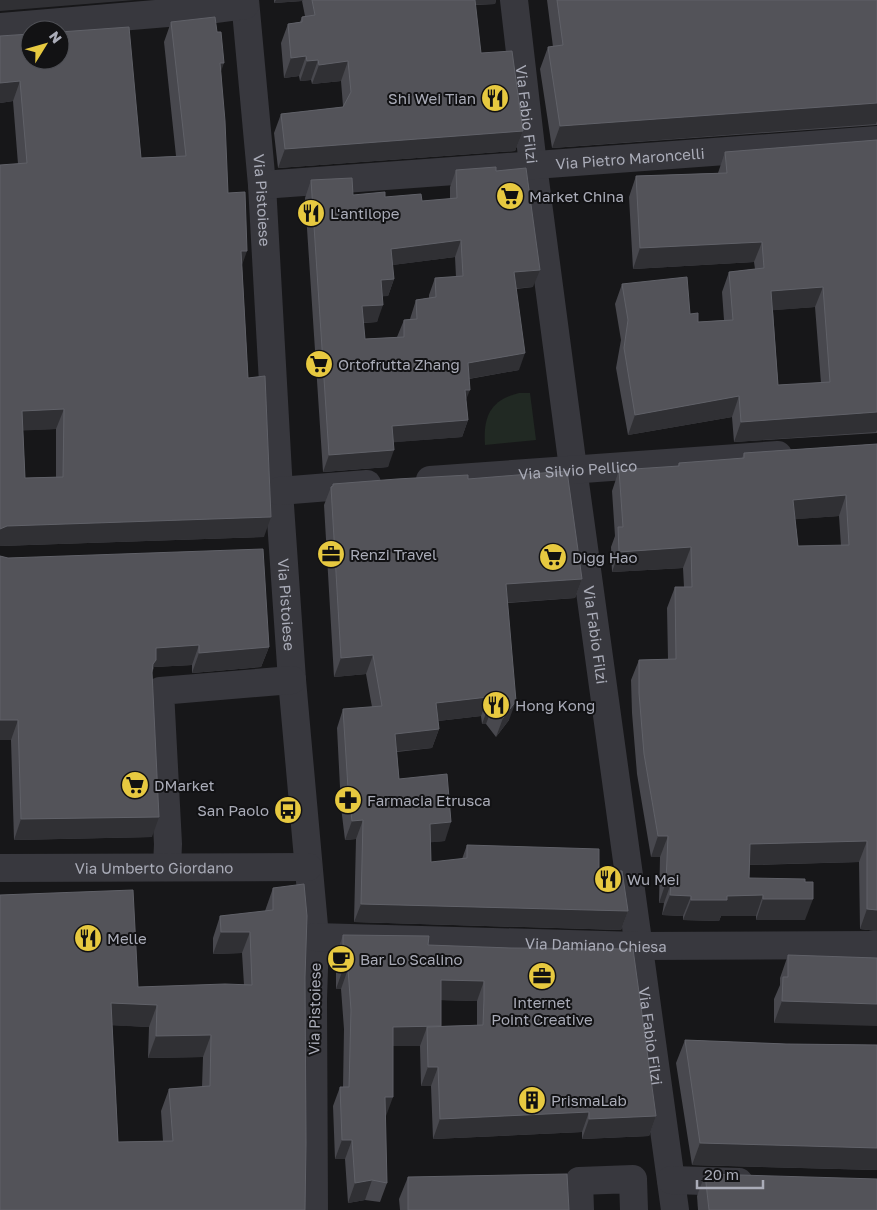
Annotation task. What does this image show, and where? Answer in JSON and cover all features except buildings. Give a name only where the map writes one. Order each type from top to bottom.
[{"type":"street","name":"Via Fabio Filzi","points":[[514,0],[533,165],[573,468],[675,1210]]},
{"type":"street","points":[[0,27],[215,9],[245,2]]},
{"type":"street","name":"Via Pistoiese","points":[[245,2],[262,185],[278,491],[270,553],[292,680],[316,937],[313,999],[314,1210]]},
{"type":"street","name":"Via Pietro Maroncelli","points":[[262,185],[877,140]]},
{"type":"street","name":"Via Silvio Pellico","points":[[278,491],[573,468],[799,454]]},
{"type":"street","points":[[167,867],[168,844],[160,691],[292,680]]},
{"type":"street","name":"Via Umberto Giordano","points":[[0,868],[308,867]]},
{"type":"street","name":"Via Damiano Chiesa","points":[[316,937],[639,946],[877,945]]},
{"type":"street","points":[[580,1210],[579,1181],[633,1179],[634,1210]]},
{"type":"street","points":[[671,1180],[759,1183]]},
{"type":"shaded area","points":[[519,393],[530,393],[536,440],[485,445],[485,426],[490,411],[501,400]]},
{"type":"place","name":"Shi Wei Tian","points":[[495,98]]},
{"type":"place","name":"Market China","points":[[510,196]]},
{"type":"place","name":"L'antilope","points":[[311,213]]},
{"type":"place","name":"Ortofrutta Zhang","points":[[319,364]]},
{"type":"place","name":"Renzi Travel","points":[[331,554]]},
{"type":"place","name":"Digg Hao","points":[[553,557]]},
{"type":"place","name":"Hong Kong","points":[[496,705]]},
{"type":"place","name":"DMarket","points":[[135,785]]},
{"type":"place","name":"Farmacia Etrusca","points":[[348,800]]},
{"type":"place","name":"San Paolo","points":[[288,810]]},
{"type":"place","name":"Wu Mei","points":[[608,879]]},
{"type":"place","name":"Melle","points":[[88,938]]},
{"type":"place","name":"Bar Lo Scalino","points":[[341,959]]},
{"type":"place","name":"Internet Point Creative","points":[[542,976]]},
{"type":"place","name":"PrismaLab","points":[[532,1100]]}]
